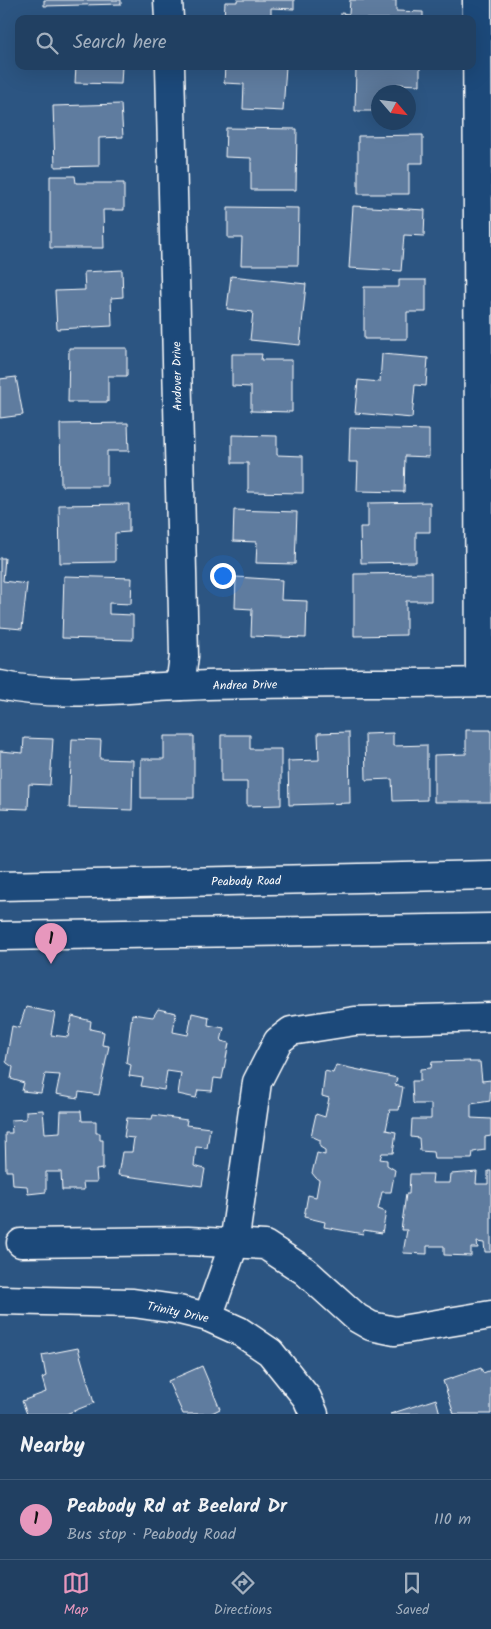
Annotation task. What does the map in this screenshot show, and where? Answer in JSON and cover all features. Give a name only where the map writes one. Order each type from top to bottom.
[{"type":"street","points":[[168,0],[169,15]]},
{"type":"street","points":[[477,0],[486,682]]},
{"type":"street","name":"Andover Drive","points":[[170,70],[184,656],[180,686]]},
{"type":"street","name":"Andrea Drive","points":[[0,685],[20,689],[105,691],[180,686],[486,682]]},
{"type":"street","name":"Peabody Road","points":[[0,886],[491,875]]},
{"type":"street","points":[[0,936],[491,928]]},
{"type":"street","points":[[208,1316],[234,1244],[256,1082],[278,1041],[291,1031],[355,1021],[491,1017]]},
{"type":"street","points":[[21,1243],[188,1241],[265,1245],[306,1271],[357,1318],[371,1326],[395,1330],[491,1315]]},
{"type":"street","name":"Trinity Drive","points":[[0,1300],[133,1303],[175,1308],[208,1316],[238,1330],[270,1352],[307,1398],[314,1414]]},
{"type":"building","points":[[44,0],[121,0],[121,4],[44,6]]},
{"type":"building","points":[[237,0],[294,0],[294,9],[271,8],[271,15],[224,15],[225,2],[237,2]]},
{"type":"building","points":[[350,0],[396,0],[396,11],[423,12],[423,15],[341,15],[341,13],[349,14]]},
{"type":"building","points":[[76,70],[122,70],[121,84],[75,83]]},
{"type":"building","points":[[225,70],[286,70],[283,111],[243,109],[244,84],[224,83]]},
{"type":"building","points":[[356,70],[420,70],[420,85],[371,85],[371,111],[355,111]]},
{"type":"building","points":[[121,104],[123,137],[99,138],[99,166],[55,167],[53,106]]},
{"type":"building","points":[[226,128],[297,129],[296,190],[251,190],[251,158],[225,157]]},
{"type":"building","points":[[423,135],[423,163],[409,163],[409,194],[358,194],[358,136]]},
{"type":"building","points":[[50,176],[75,176],[76,183],[124,183],[124,210],[103,210],[104,248],[50,248]]},
{"type":"building","points":[[353,206],[425,210],[424,236],[404,235],[401,271],[349,268]]},
{"type":"building","points":[[228,207],[299,208],[298,265],[241,265],[242,238],[228,238]]},
{"type":"building","points":[[122,270],[123,297],[111,298],[112,326],[57,329],[55,291],[85,290],[84,272]]},
{"type":"building","points":[[231,276],[306,284],[300,345],[250,340],[253,312],[227,309]]},
{"type":"building","points":[[399,280],[426,280],[426,312],[407,312],[407,339],[364,339],[364,287],[399,287]]},
{"type":"building","points":[[69,348],[127,348],[127,376],[108,376],[108,402],[68,402]]},
{"type":"building","points":[[232,354],[262,354],[261,360],[292,360],[292,412],[251,411],[251,387],[232,386]]},
{"type":"building","points":[[382,354],[428,358],[426,386],[415,385],[412,418],[355,413],[358,380],[380,382]]},
{"type":"building","points":[[16,377],[23,415],[0,418],[0,379]]},
{"type":"building","points":[[128,423],[129,451],[107,451],[107,486],[61,486],[60,424]]},
{"type":"building","points":[[350,428],[429,430],[429,457],[405,456],[404,492],[357,491],[358,462],[349,462]]},
{"type":"building","points":[[232,435],[277,436],[277,455],[303,456],[303,493],[248,492],[248,463],[232,463]]},
{"type":"building","points":[[430,502],[430,532],[416,532],[416,562],[361,563],[360,527],[368,527],[368,503]]},
{"type":"building","points":[[129,504],[129,532],[115,533],[115,562],[60,563],[59,505]]},
{"type":"building","points":[[234,510],[297,512],[295,564],[256,563],[257,542],[233,541]]},
{"type":"building","points":[[0,558],[5,558],[3,581],[27,584],[22,629],[0,627]]},
{"type":"building","points":[[431,573],[431,601],[406,601],[406,635],[354,636],[354,574]]},
{"type":"building","points":[[64,576],[132,578],[131,604],[109,603],[109,614],[133,615],[133,640],[62,638]]},
{"type":"building","points":[[236,577],[282,580],[281,600],[307,601],[306,638],[251,636],[252,609],[235,608]]},
{"type":"building","points":[[466,730],[491,730],[491,802],[434,802],[434,755],[466,754]]},
{"type":"building","points":[[349,732],[350,803],[289,805],[288,761],[319,760],[318,733]]},
{"type":"building","points":[[393,733],[393,746],[427,745],[427,800],[393,801],[392,779],[366,780],[365,734]]},
{"type":"building","points":[[221,735],[250,735],[250,749],[281,749],[281,805],[247,806],[247,782],[221,782]]},
{"type":"building","points":[[164,736],[194,736],[194,798],[141,798],[141,759],[164,759]]},
{"type":"building","points":[[24,738],[53,739],[50,785],[29,784],[28,809],[0,808],[0,751],[23,753]]},
{"type":"building","points":[[72,739],[101,740],[100,759],[133,760],[132,810],[69,808]]},
{"type":"building","points":[[26,1007],[55,1013],[51,1035],[68,1037],[72,1016],[91,1021],[90,1029],[104,1032],[102,1045],[109,1046],[99,1095],[79,1092],[78,1098],[56,1094],[60,1075],[45,1074],[41,1093],[22,1091],[24,1083],[11,1079],[13,1067],[6,1061],[12,1026],[19,1028]]},
{"type":"building","points":[[158,1009],[176,1013],[173,1032],[188,1035],[192,1013],[209,1017],[208,1025],[224,1028],[221,1041],[229,1043],[222,1079],[214,1078],[212,1091],[198,1090],[196,1098],[178,1094],[181,1073],[167,1071],[164,1090],[141,1086],[143,1078],[129,1076],[131,1065],[126,1063],[132,1014],[153,1017]]},
{"type":"building","points":[[432,1062],[480,1062],[482,1081],[491,1080],[490,1101],[471,1104],[471,1118],[491,1119],[491,1136],[485,1137],[485,1150],[473,1152],[472,1159],[434,1159],[433,1152],[420,1151],[419,1138],[411,1137],[412,1119],[431,1119],[431,1104],[413,1103],[412,1081],[420,1081],[420,1069],[431,1068]]},
{"type":"building","points":[[336,1065],[397,1078],[395,1085],[403,1087],[399,1110],[390,1110],[386,1130],[396,1132],[393,1153],[382,1153],[380,1159],[387,1160],[387,1165],[395,1170],[391,1192],[382,1192],[378,1209],[386,1212],[382,1233],[364,1230],[363,1234],[324,1227],[325,1222],[304,1217],[308,1195],[316,1197],[319,1180],[312,1173],[317,1153],[325,1155],[325,1150],[320,1147],[320,1140],[311,1136],[316,1114],[325,1117],[329,1098],[322,1096],[325,1071],[333,1073]]},
{"type":"building","points":[[43,1110],[45,1133],[60,1132],[61,1111],[81,1111],[82,1121],[96,1121],[96,1133],[100,1133],[100,1140],[103,1140],[103,1169],[96,1170],[97,1182],[83,1182],[84,1190],[62,1190],[61,1172],[46,1172],[46,1192],[28,1194],[27,1186],[13,1185],[12,1171],[6,1171],[5,1133],[12,1133],[11,1120],[26,1119],[26,1111]]},
{"type":"building","points":[[153,1115],[187,1120],[186,1125],[210,1128],[207,1148],[196,1147],[194,1166],[205,1169],[202,1186],[118,1175],[122,1152],[132,1152],[134,1138],[124,1137],[127,1118],[152,1119]]},
{"type":"building","points":[[488,1171],[491,1171],[491,1252],[485,1252],[484,1243],[477,1242],[478,1248],[471,1248],[471,1256],[444,1255],[444,1246],[427,1246],[427,1254],[403,1253],[407,1230],[401,1230],[406,1194],[409,1194],[410,1174],[433,1174],[432,1183],[450,1183],[451,1174],[477,1172],[476,1184],[488,1184]]},
{"type":"building","points":[[78,1348],[94,1403],[66,1414],[27,1414],[22,1401],[46,1392],[42,1378],[46,1376],[42,1355]]},
{"type":"building","points":[[202,1366],[220,1409],[210,1414],[183,1414],[168,1381]]},
{"type":"building","points":[[481,1368],[483,1373],[491,1370],[491,1414],[454,1414],[443,1381]]},
{"type":"building","points":[[436,1399],[440,1414],[390,1414]]},
{"type":"place","name":"Peabody Rd at Beelard Dr","points":[[51,964]]}]
